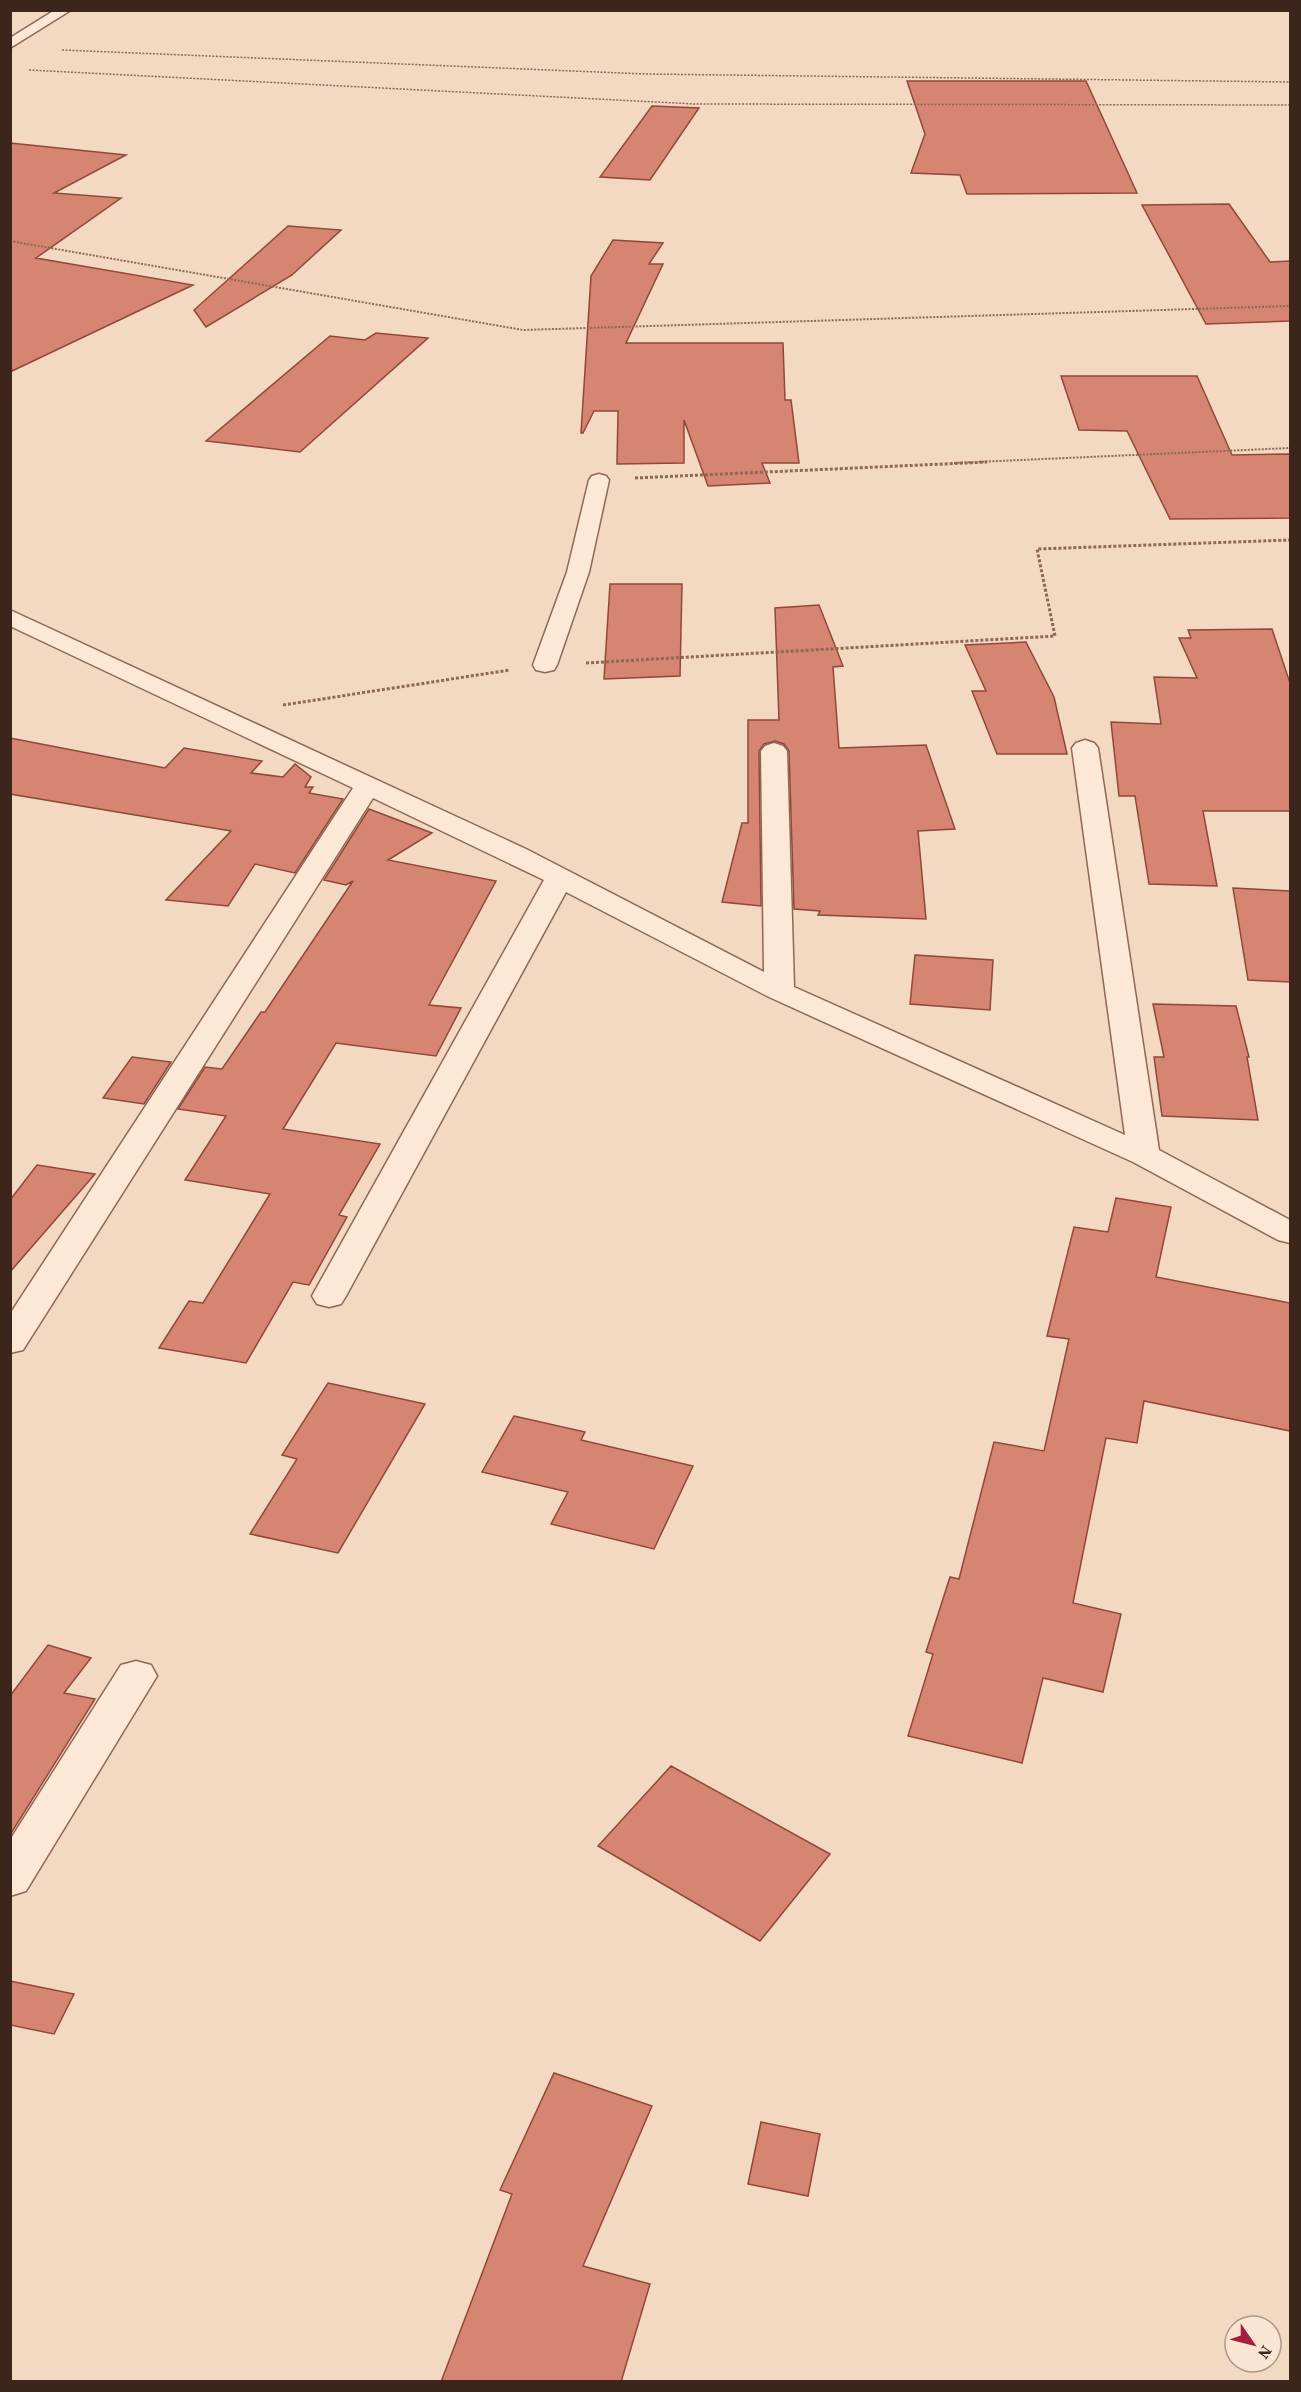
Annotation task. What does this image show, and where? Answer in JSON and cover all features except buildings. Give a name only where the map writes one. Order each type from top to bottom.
[{"type":"street","points":[[10,44],[65,10]]},
{"type":"street","points":[[545,665],[578,573],[599,480]]},
{"type":"street","points":[[10,617],[560,877],[779,991],[1144,1155],[1290,1233]]},
{"type":"street","points":[[1085,748],[1144,1155]]},
{"type":"street","points":[[774,751],[779,991]]},
{"type":"street","points":[[10,1342],[367,787]]},
{"type":"street","points":[[329,1296],[560,877]]},
{"type":"street","points":[[10,1878],[136,1676]]},
{"type":"path","points":[[57,50],[646,74],[1290,82]]},
{"type":"path","points":[[22,69],[695,104],[1290,105]]},
{"type":"path","points":[[10,241],[523,330],[1290,306]]},
{"type":"path","points":[[599,480],[1290,447]]},
{"type":"path","points":[[217,715],[545,665],[1055,636],[1037,549],[1290,540]]}]
